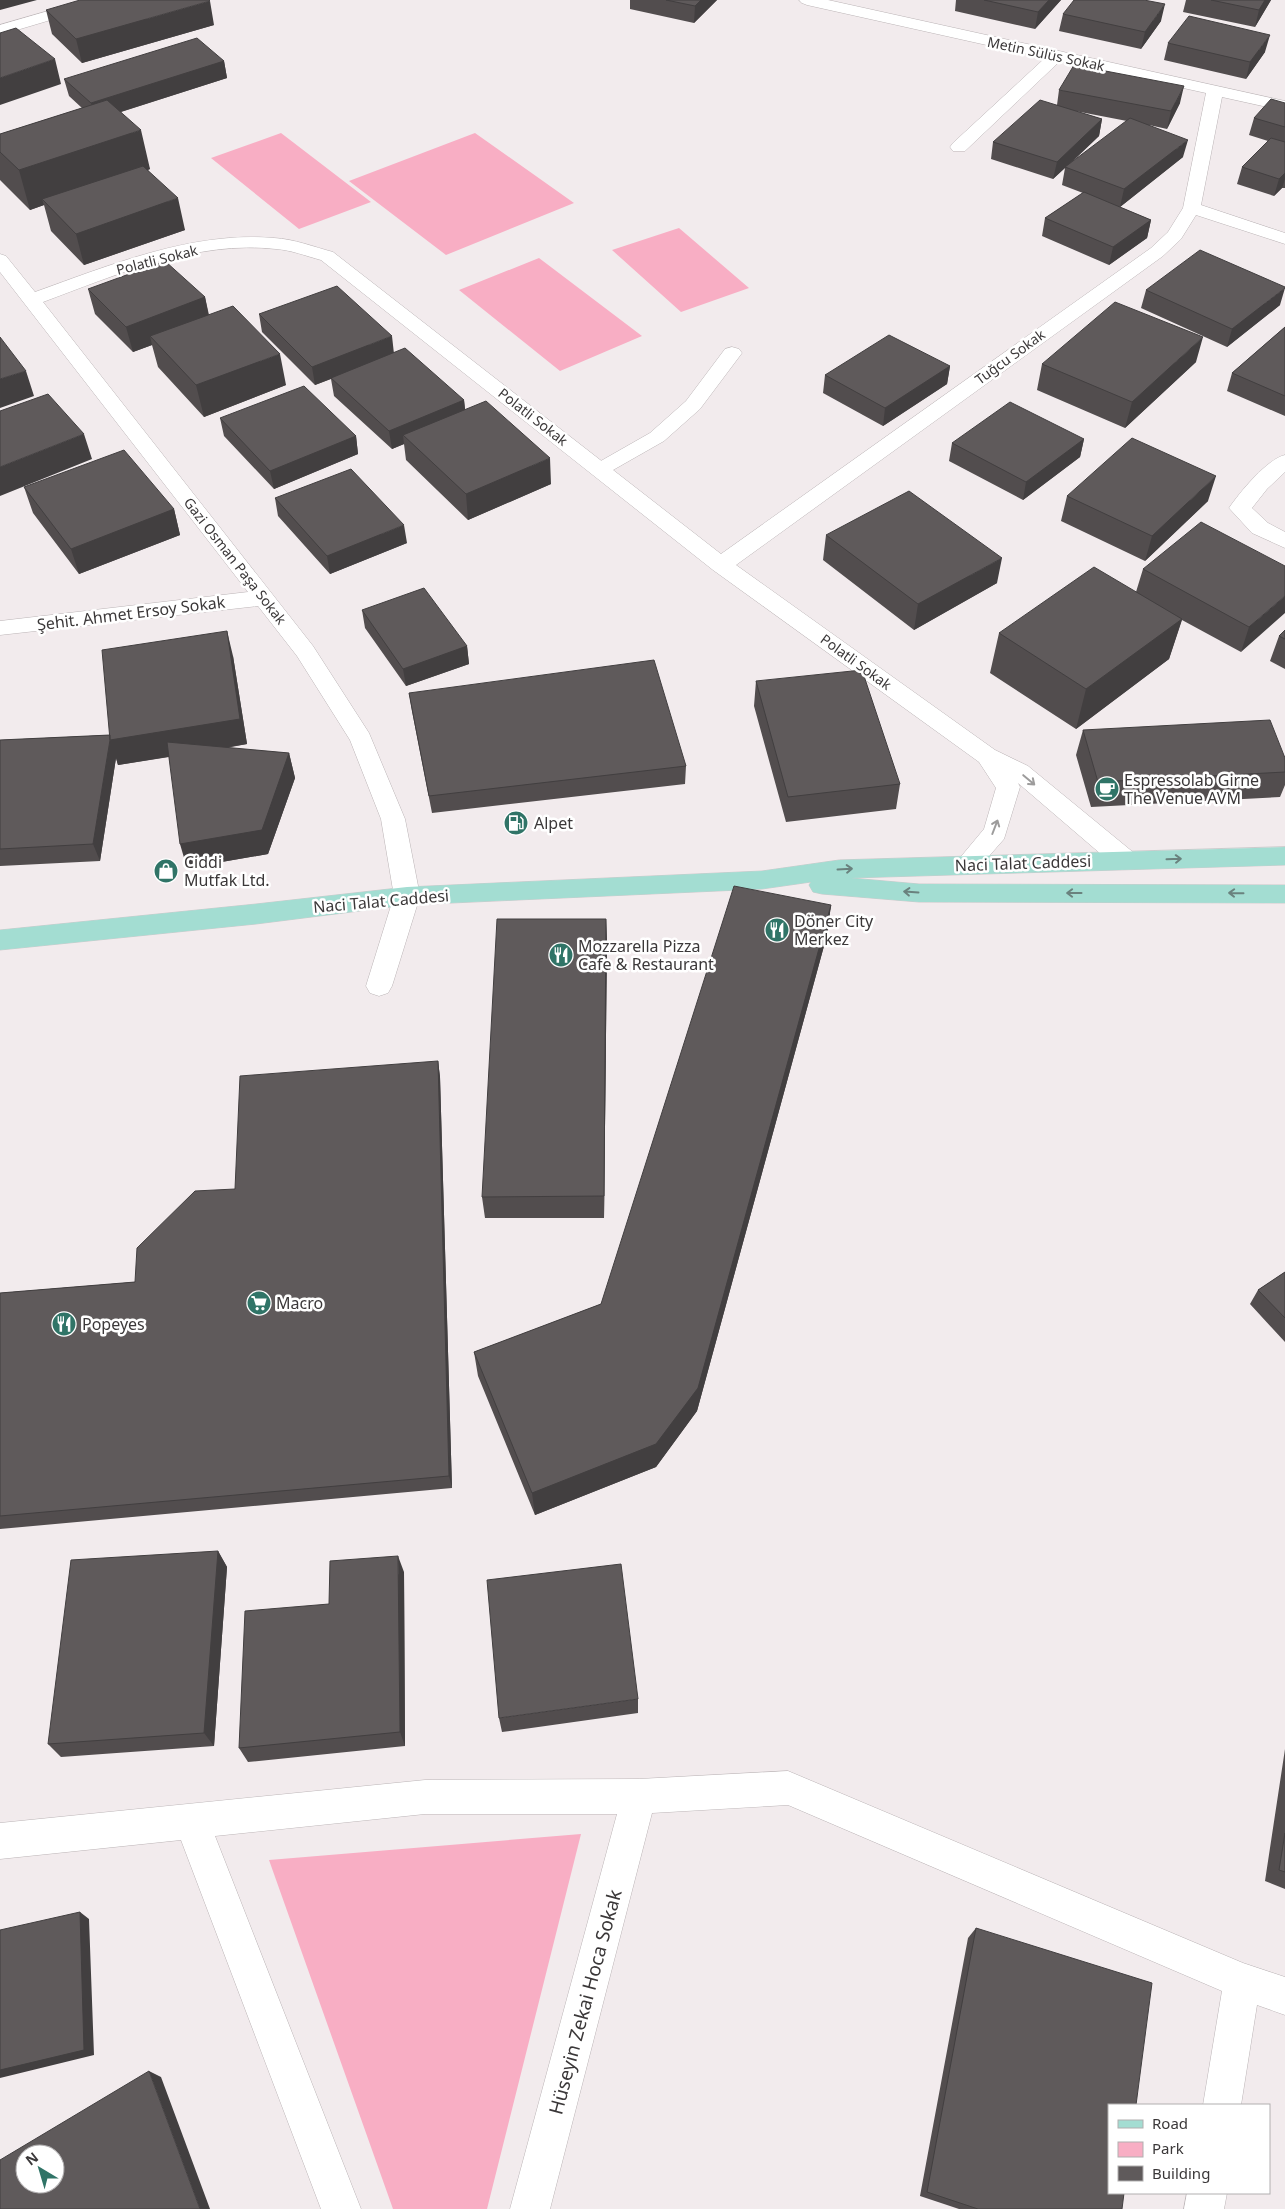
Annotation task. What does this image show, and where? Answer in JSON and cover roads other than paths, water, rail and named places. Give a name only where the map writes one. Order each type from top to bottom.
[{"type":"main road","name":"Naci Talat Caddesi","points":[[0,940],[256,914],[407,896],[762,880],[839,869],[1285,856]]},
{"type":"main road","name":"Naci Talat Caddesi","points":[[762,880],[919,893],[1285,894]]},
{"type":"street","points":[[0,30],[103,0]]},
{"type":"street","name":"Metin Sülüs Sokak","points":[[807,0],[1285,106]]},
{"type":"street","points":[[959,146],[1056,56]]},
{"type":"street","name":"Tuğcu Sokak","points":[[721,565],[1157,252],[1175,235],[1192,208],[1215,91]]},
{"type":"street","points":[[1192,208],[1285,239]]},
{"type":"street","name":"Polatli Sokak","points":[[33,299],[107,272],[186,251],[232,244],[276,243],[327,256],[721,565],[987,756],[1020,772],[1125,860]]},
{"type":"street","name":"Gazi Osman Paşa Sokak","points":[[0,260],[33,299],[262,598],[305,651],[361,739],[392,819],[407,896]]},
{"type":"street","points":[[599,470],[657,436],[693,405],[732,353]]},
{"type":"street","points":[[1285,461],[1260,484],[1240,508],[1260,528],[1285,541]]},
{"type":"street","name":"Şehit. Ahmet Ersoy Sokak","points":[[0,628],[262,598]]},
{"type":"street","name":"Polatli Sokak","points":[[966,865],[994,833],[1008,787],[987,756]]},
{"type":"street","points":[[380,986],[407,896]]},
{"type":"street","points":[[0,1841],[425,1797],[639,1796],[788,1788],[1242,1981],[1285,1996]]},
{"type":"street","name":"Hüseyin Zekai Hoca Sokak","points":[[530,2209],[639,1796]]},
{"type":"street","points":[[192,1822],[341,2209]]},
{"type":"street","points":[[1222,2104],[1242,1981]]},
{"type":"street","points":[[1204,2209],[1207,2194]]},
{"type":"place","name":"Espressolab Girne The Venue AVM","points":[[1107,789]]},
{"type":"place","name":"Alpet","points":[[516,823]]},
{"type":"place","name":"Ciddi Mutfak Ltd.","points":[[166,871]]},
{"type":"place","name":"Döner City Merkez","points":[[777,930]]},
{"type":"place","name":"Mozzarella Pizza Cafe & Restaurant","points":[[561,955]]},
{"type":"place","name":"Macro","points":[[259,1303]]},
{"type":"place","name":"Popeyes","points":[[64,1324]]}]
